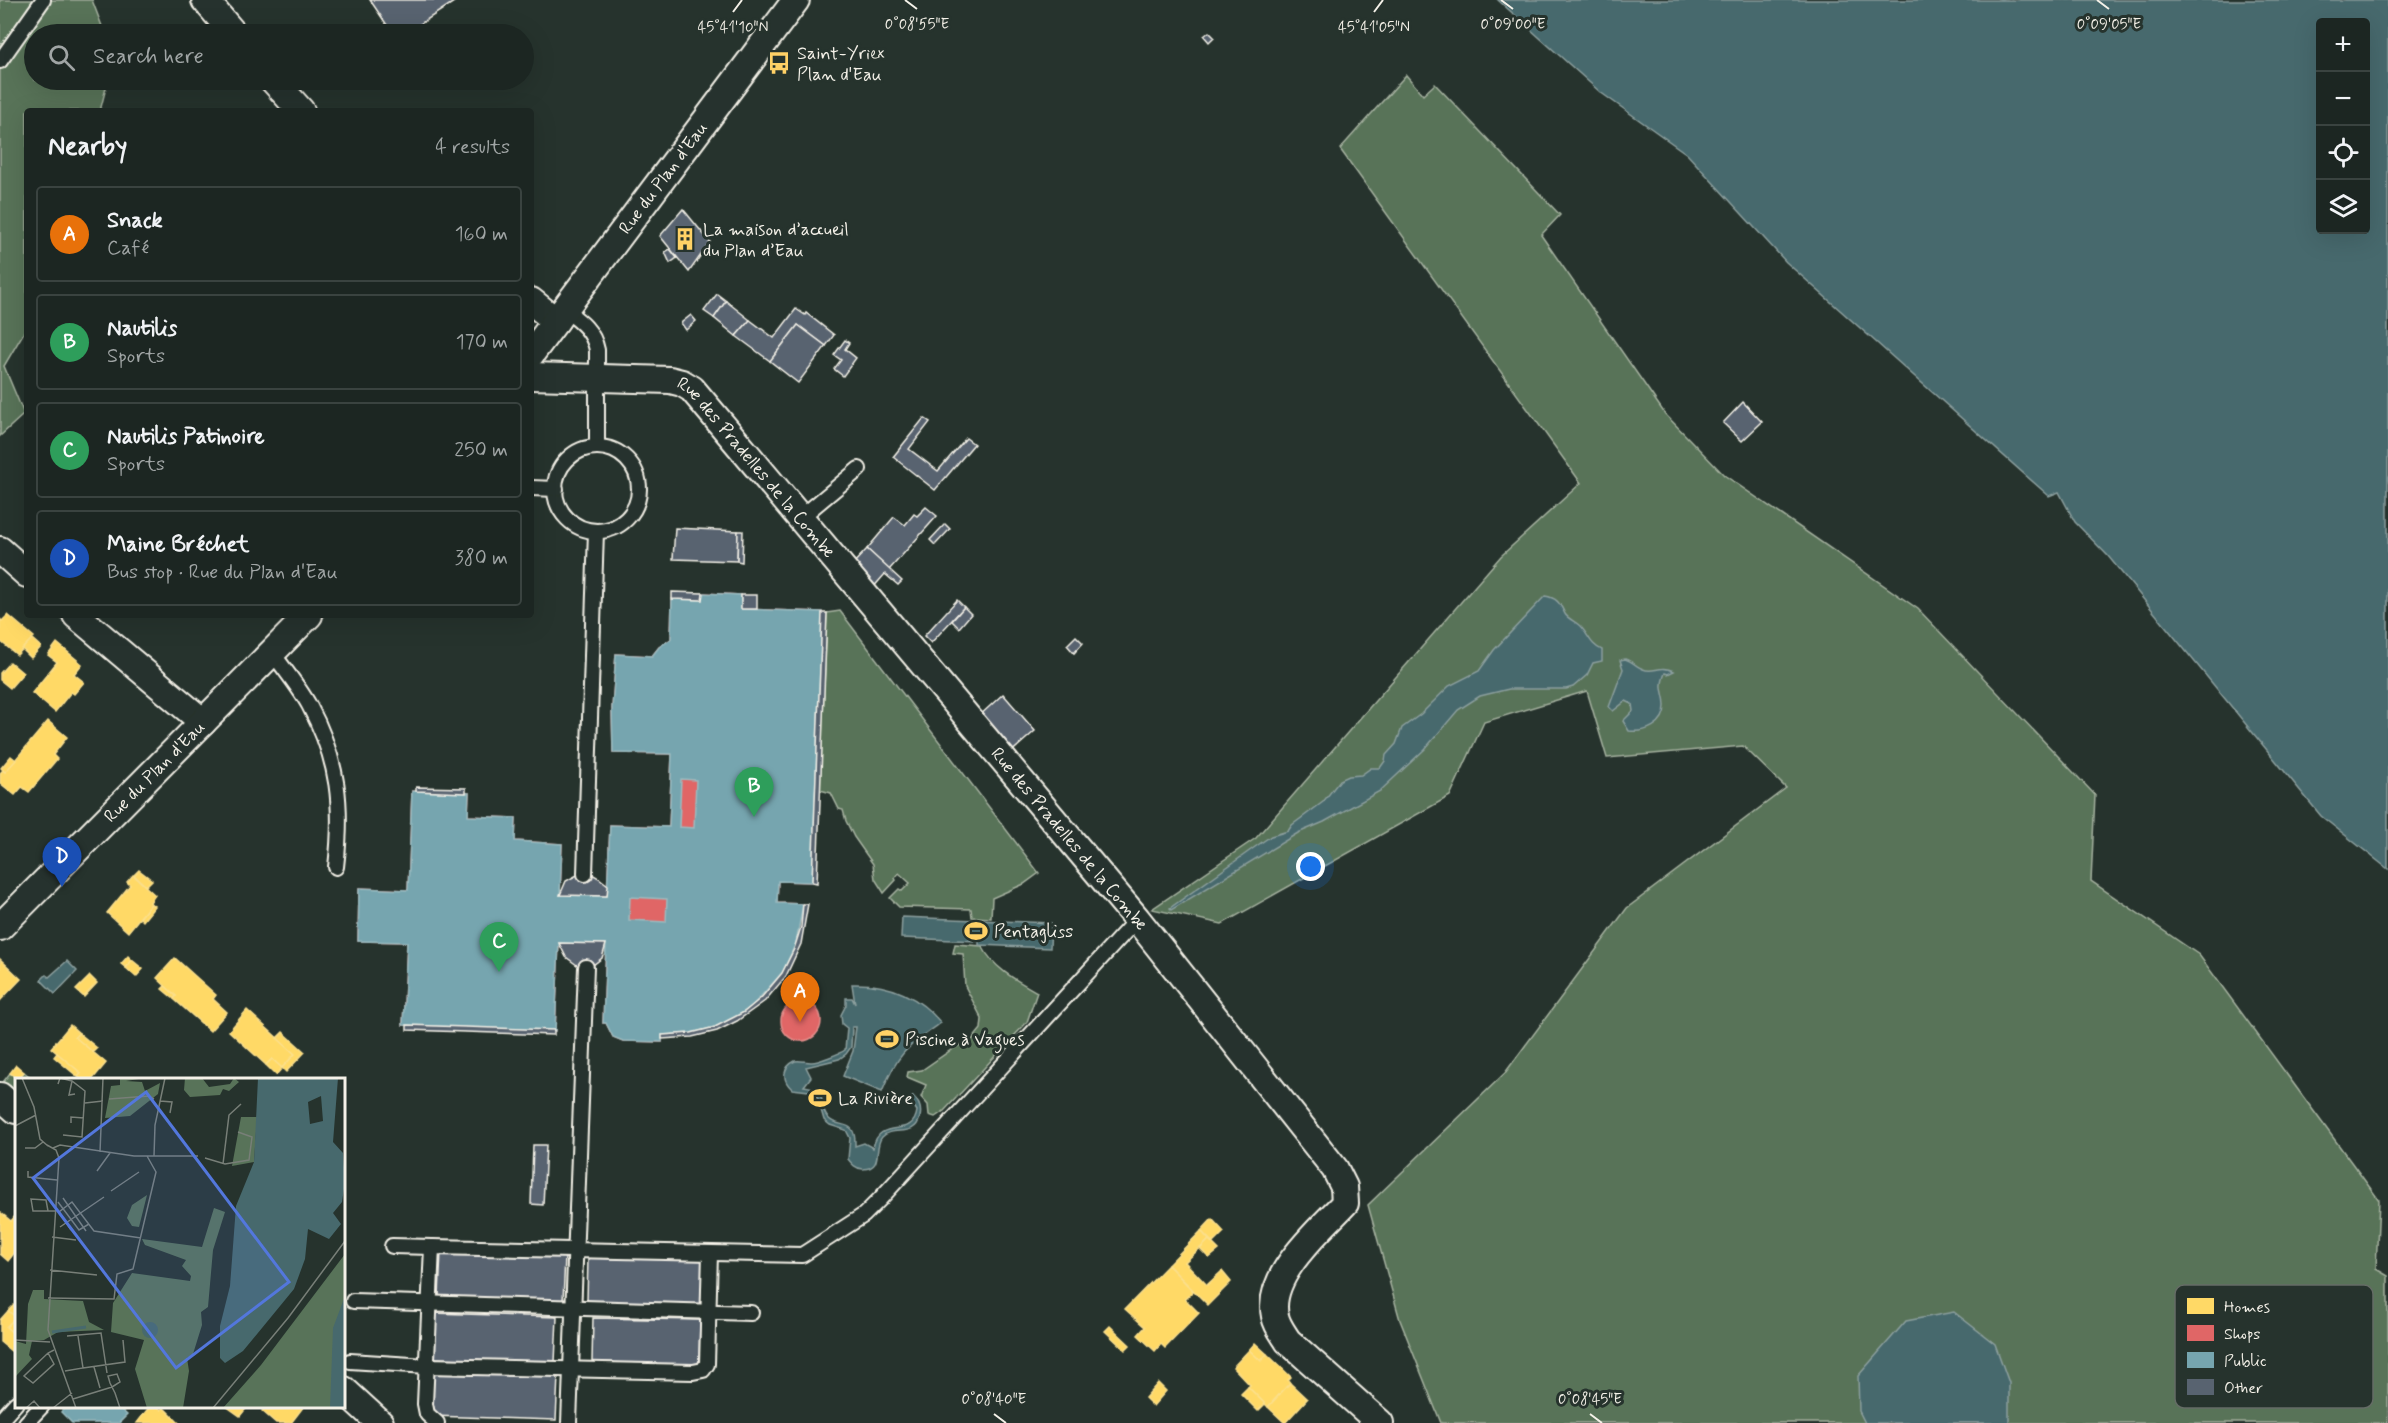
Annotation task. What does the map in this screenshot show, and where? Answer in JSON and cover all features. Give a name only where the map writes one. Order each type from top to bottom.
[{"type":"street","points":[[205,0],[225,24]]},
{"type":"street","name":"Rue du Plan d'Eau","points":[[534,350],[796,0]]},
{"type":"street","points":[[282,90],[298,108]]},
{"type":"street","points":[[534,302],[561,315]]},
{"type":"street","name":"Rue des Pradelles de la Combe","points":[[534,376],[670,380],[692,389],[1137,919],[1340,1178],[1344,1187],[1345,1203],[1291,1263],[1280,1281],[1275,1296],[1274,1315],[1278,1327],[1295,1348],[1380,1423]]},
{"type":"street","points":[[0,550],[24,571]]},
{"type":"street","points":[[80,618],[203,722]]},
{"type":"street","name":"Rue du Plan d'Eau","points":[[0,927],[306,618]]},
{"type":"street","points":[[345,1391],[380,1423]]},
{"type":"lane","points":[[26,24],[43,0]]},
{"type":"lane","points":[[0,61],[24,27]]},
{"type":"lane","points":[[561,315],[584,325],[595,336],[597,446]]},
{"type":"lane","points":[[597,446],[610,448],[622,454],[635,470],[640,489],[637,502],[626,519],[609,529],[596,531],[582,528],[570,521],[561,511],[556,498],[556,489],[558,472],[565,462],[585,448],[597,446]]},
{"type":"lane","points":[[799,519],[860,469]]},
{"type":"lane","points":[[534,488],[556,489]]},
{"type":"lane","points":[[585,874],[596,531]]},
{"type":"lane","points":[[272,652],[309,705],[330,754],[339,788],[341,828],[336,867]]},
{"type":"lane","points":[[392,1246],[802,1255],[864,1215],[1137,919]]},
{"type":"lane","points":[[569,1423],[586,967]]},
{"type":"lane","points":[[432,1247],[425,1404],[427,1414],[436,1423]]},
{"type":"lane","points":[[350,1361],[427,1366],[693,1372],[703,1370],[707,1364],[710,1253]]},
{"type":"lane","points":[[353,1301],[751,1313]]},
{"type":"lane","points":[[0,1421],[15,1404]]},
{"type":"lane","points":[[26,1423],[41,1408]]},
{"type":"green space","points":[[0,0],[92,0],[101,24],[24,24],[24,90],[105,90],[101,108],[24,108],[24,332],[4,366],[24,414],[0,436]]},
{"type":"green space","points":[[1406,75],[1423,95],[1435,84],[1560,215],[1541,235],[1665,414],[1724,475],[1918,609],[2095,795],[2091,881],[2199,955],[2379,1200],[2376,1269],[2388,1276],[2388,1423],[1441,1423],[1400,1320],[1368,1205],[1505,1073],[1627,908],[1786,788],[1743,746],[1607,758],[1587,691],[1484,722],[1450,796],[1222,924],[1152,909],[1256,838],[1501,556],[1581,483],[1340,149]]},
{"type":"green space","points":[[840,611],[1039,873],[1024,884],[992,898],[991,918],[972,917],[971,909],[899,907],[890,898],[910,883],[899,873],[884,893],[875,879],[873,864],[854,837],[843,810],[839,809],[831,793],[820,790],[827,613]]},
{"type":"green space","points":[[955,944],[982,946],[999,967],[1037,992],[1027,1022],[944,1111],[935,1117],[929,1115],[928,1105],[921,1097],[926,1085],[907,1077],[908,1072],[922,1070],[954,1048],[972,1040],[981,1029],[982,1019],[965,986],[963,954],[953,953]]},
{"type":"green space","points":[[24,1072],[32,1078],[19,1078]]},
{"type":"green space","points":[[10,1073],[17,1078],[15,1091],[3,1082]]},
{"type":"water","points":[[1498,0],[2388,0],[2388,869],[2321,816],[2108,556],[2075,522],[2059,492],[2049,496],[1786,262],[1687,154],[1600,92]]},
{"type":"water","points":[[1545,596],[1558,602],[1566,616],[1580,626],[1592,643],[1602,650],[1602,661],[1593,663],[1587,675],[1573,687],[1509,689],[1480,696],[1458,710],[1425,749],[1380,791],[1324,822],[1298,833],[1171,910],[1170,908],[1271,836],[1288,831],[1292,825],[1323,802],[1340,780],[1349,776],[1361,775],[1371,768],[1380,768],[1386,755],[1396,744],[1402,728],[1421,714],[1449,686],[1479,671],[1494,650]]},
{"type":"water","points":[[1625,659],[1647,670],[1664,668],[1674,671],[1665,673],[1663,679],[1665,706],[1662,718],[1658,723],[1641,731],[1629,731],[1623,721],[1633,711],[1632,704],[1626,701],[1613,711],[1609,707],[1623,669],[1620,660]]},
{"type":"water","name":"Pentagliss","points":[[902,917],[1051,923],[1050,948],[979,945],[979,941],[901,938]]},
{"type":"water","points":[[67,961],[77,971],[55,994],[41,980],[46,975],[49,977]]},
{"type":"water","name":"Piscine à Vagues","points":[[852,984],[878,986],[901,993],[922,1005],[941,1023],[920,1038],[899,1059],[882,1092],[843,1076],[853,1051],[856,1027],[852,1027],[851,1047],[846,1054],[839,1059],[806,1067],[811,1077],[804,1086],[820,1094],[828,1118],[853,1131],[855,1146],[864,1143],[873,1148],[876,1138],[882,1133],[909,1125],[914,1120],[917,1111],[910,1100],[913,1096],[918,1103],[921,1114],[914,1128],[892,1132],[882,1137],[879,1141],[876,1162],[869,1168],[863,1169],[856,1167],[848,1159],[850,1138],[846,1130],[830,1125],[824,1120],[817,1096],[809,1091],[792,1089],[785,1077],[788,1066],[795,1061],[814,1062],[845,1050],[847,1028],[842,1024],[841,1015],[846,1005],[846,998],[852,998],[855,1004]]},
{"type":"water","points":[[1954,1312],[1995,1344],[2009,1383],[2009,1423],[1865,1423],[1859,1411],[1858,1376],[1906,1321]]},
{"type":"building: Homes","points":[[8,615],[34,637],[17,655],[0,641],[0,619],[2,621]]},
{"type":"building: Homes","points":[[32,639],[41,647],[31,658],[22,649]]},
{"type":"building: Homes","points":[[57,643],[82,664],[74,674],[84,682],[74,694],[71,692],[55,712],[32,693],[57,662],[48,655]]},
{"type":"building: Homes","points":[[10,662],[23,673],[10,688],[0,680],[0,673]]},
{"type":"building: Homes","points":[[48,721],[67,737],[53,755],[57,759],[29,792],[22,787],[15,795],[0,783],[0,773],[3,770],[5,772]]},
{"type":"building: Homes","points":[[11,756],[16,760],[5,772],[1,768]]},
{"type":"building: Homes","points":[[139,870],[152,880],[146,886],[134,875]]},
{"type":"building: Homes","points":[[133,875],[155,895],[151,904],[128,932],[107,913],[130,885],[127,882]]},
{"type":"building: Homes","points":[[151,904],[155,906],[143,921],[140,918]]},
{"type":"building: Homes","points":[[128,956],[132,960],[126,968],[121,964]]},
{"type":"building: Homes","points":[[175,958],[216,995],[213,999],[227,1012],[210,1031],[174,999],[176,996],[157,978]]},
{"type":"building: Homes","points":[[0,959],[21,979],[0,1001]]},
{"type":"building: Homes","points":[[132,960],[143,969],[136,977],[126,968]]},
{"type":"building: Homes","points":[[90,976],[97,983],[84,997],[76,990]]},
{"type":"building: Homes","points":[[165,986],[176,996],[174,999],[162,989]]},
{"type":"building: Homes","points":[[247,1010],[295,1054],[282,1068],[272,1059],[266,1065],[229,1031]]},
{"type":"building: Homes","points":[[70,1025],[79,1033],[75,1037],[106,1063],[94,1078],[79,1078],[81,1073],[51,1048]]},
{"type":"building: Homes","points":[[283,1032],[305,1052],[286,1072],[282,1068],[295,1054],[277,1038]]},
{"type":"building: Homes","points":[[79,1033],[97,1048],[93,1052],[75,1037]]},
{"type":"building: Homes","points":[[57,1053],[81,1073],[78,1077],[54,1057]]},
{"type":"building: Homes","points":[[272,1059],[282,1068],[276,1075],[266,1065]]},
{"type":"building: Homes","points":[[16,1065],[24,1072],[19,1078],[10,1073]]},
{"type":"building: Homes","points":[[0,1212],[11,1221],[15,1216],[15,1252],[8,1261],[0,1254]]},
{"type":"building: Homes","points":[[1212,1219],[1224,1232],[1213,1243],[1201,1231]]},
{"type":"building: Homes","points":[[1201,1231],[1209,1240],[1185,1262],[1207,1285],[1222,1271],[1231,1282],[1208,1305],[1168,1265]]},
{"type":"building: Homes","points":[[1209,1240],[1219,1250],[1209,1258],[1200,1249]]},
{"type":"building: Homes","points":[[1168,1265],[1193,1291],[1185,1299],[1199,1313],[1165,1348],[1161,1344],[1155,1351],[1138,1335],[1145,1327],[1125,1309]]},
{"type":"building: Homes","points":[[14,1305],[15,1316],[8,1311]]},
{"type":"building: Homes","points":[[8,1311],[15,1316],[6,1327],[15,1335],[15,1347],[11,1351],[0,1342],[0,1320]]},
{"type":"building: Homes","points":[[15,1318],[15,1335],[6,1327]]},
{"type":"building: Homes","points":[[1110,1326],[1130,1345],[1125,1350],[1105,1331]]},
{"type":"building: Homes","points":[[1255,1343],[1267,1354],[1261,1361],[1249,1350]]},
{"type":"building: Homes","points":[[1249,1350],[1261,1361],[1267,1354],[1291,1377],[1288,1380],[1290,1383],[1268,1407],[1248,1387],[1250,1385],[1233,1367]]},
{"type":"building: Homes","points":[[1158,1383],[1166,1391],[1153,1406],[1145,1398]]},
{"type":"building: Homes","points":[[1290,1383],[1307,1399],[1285,1423],[1268,1407]]},
{"type":"building: Homes","points":[[1248,1387],[1265,1404],[1258,1411],[1241,1394]]},
{"type":"building: Homes","points":[[148,1408],[161,1410],[164,1408],[179,1423],[137,1423]]},
{"type":"building: Homes","points":[[229,1408],[246,1408],[240,1416]]},
{"type":"building: Homes","points":[[264,1408],[302,1408],[291,1423],[276,1423],[262,1411]]},
{"type":"building: Shops","points":[[703,593],[741,595],[741,609],[822,612],[812,882],[778,881],[777,903],[803,904],[796,943],[782,973],[752,1006],[735,1018],[715,1027],[691,1033],[662,1035],[662,1042],[623,1041],[613,1037],[606,1023],[603,1023],[606,944],[559,943],[555,1031],[403,1025],[407,942],[358,941],[359,888],[408,890],[412,791],[469,793],[468,816],[516,818],[515,841],[562,844],[560,895],[607,896],[610,825],[669,827],[672,754],[613,753],[612,708],[616,654],[652,656],[659,647],[671,639],[672,599],[702,600]]},
{"type":"building: Shops","points":[[801,1001],[815,1007],[821,1021],[815,1035],[801,1041],[787,1035],[781,1021],[787,1007]]},
{"type":"building: Public","points":[[703,593],[741,595],[741,609],[822,612],[812,882],[778,881],[777,903],[803,904],[796,943],[782,973],[752,1006],[735,1018],[715,1027],[691,1033],[662,1035],[662,1042],[623,1041],[613,1037],[606,1023],[603,1023],[606,944],[559,943],[555,1031],[403,1025],[407,942],[358,941],[359,888],[408,890],[412,791],[469,793],[468,816],[516,818],[515,841],[562,844],[560,895],[607,896],[610,825],[669,827],[672,754],[613,753],[612,708],[616,654],[652,656],[659,647],[671,639],[672,599],[702,600]],"holes":[[[681,779],[696,780],[694,828],[679,827]],[[630,897],[667,899],[666,922],[629,920]]]},
{"type":"building: Public","points":[[64,1408],[119,1408],[127,1415],[119,1423],[72,1423],[61,1412]]},
{"type":"building: Other","points":[[370,0],[457,0],[420,24],[386,24]]},
{"type":"building: Other","points":[[1209,32],[1214,37],[1209,42],[1204,36]]},
{"type":"building: Other","name":"La maison d’accueil du Plan d’Eau","points":[[683,209],[710,242],[689,272],[660,236]]},
{"type":"building: Other","points":[[670,249],[677,258],[670,263],[665,252]]},
{"type":"building: Other","points":[[717,294],[726,301],[714,318],[704,311]]},
{"type":"building: Other","points":[[726,301],[750,320],[736,336],[714,318]]},
{"type":"building: Other","points":[[796,309],[805,315],[806,313],[834,335],[826,346],[798,325],[770,361],[736,336],[750,320],[774,338]]},
{"type":"building: Other","points":[[691,315],[696,321],[686,330],[681,323]]},
{"type":"building: Other","points":[[798,325],[826,346],[798,383],[770,361]]},
{"type":"building: Other","points":[[845,340],[849,343],[845,349],[856,358],[843,376],[834,369],[841,360],[834,355]]},
{"type":"building: Other","points":[[1743,402],[1762,422],[1742,441],[1723,423]]},
{"type":"building: Other","points":[[924,418],[930,422],[909,449],[938,471],[966,438],[974,444],[935,490],[893,457]]},
{"type":"building: Other","points":[[926,507],[937,516],[889,570],[867,549],[894,517],[905,525],[914,514],[917,516]]},
{"type":"building: Other","points":[[945,524],[950,529],[935,545],[930,540]]},
{"type":"building: Other","points":[[675,528],[738,531],[737,561],[673,559]]},
{"type":"building: Other","points":[[738,531],[743,531],[742,562],[737,561]]},
{"type":"building: Other","points":[[867,549],[902,581],[898,585],[885,574],[871,590],[851,566]]},
{"type":"building: Other","points":[[672,592],[703,593],[702,600],[672,599]]},
{"type":"building: Other","points":[[741,595],[757,595],[757,609],[741,609]]},
{"type":"building: Other","points":[[957,600],[964,607],[931,643],[924,636]]},
{"type":"building: Other","points":[[964,607],[971,614],[959,628],[952,621]]},
{"type":"building: Other","points":[[822,613],[827,613],[817,883],[812,882]]},
{"type":"building: Other","points":[[1076,636],[1083,643],[1074,653],[1067,645]]},
{"type":"building: Other","points":[[1003,694],[1035,731],[1008,755],[977,718]]},
{"type":"building: Other","points":[[416,787],[466,788],[466,793],[416,791]]},
{"type":"building: Other","points":[[579,874],[592,874],[608,885],[607,896],[560,895],[566,881]]},
{"type":"building: Other","points":[[803,904],[808,904],[801,944],[786,976],[765,1001],[737,1021],[717,1031],[692,1037],[662,1039],[662,1035],[691,1033],[715,1027],[744,1012],[761,998],[782,973],[794,949],[801,927]]},
{"type":"building: Other","points":[[559,943],[606,944],[602,958],[593,965],[581,968],[566,957]]},
{"type":"building: Other","points":[[407,1025],[554,1030],[554,1035],[407,1030]]},
{"type":"building: Other","points":[[533,1145],[546,1145],[543,1205],[531,1204]]},
{"type":"building: Other","points":[[441,1251],[565,1256],[563,1301],[439,1297]]},
{"type":"building: Other","points":[[588,1258],[703,1260],[702,1305],[587,1302]]},
{"type":"building: Other","points":[[433,1313],[557,1317],[555,1362],[431,1358]]},
{"type":"building: Other","points":[[593,1318],[700,1320],[699,1365],[592,1362]]},
{"type":"building: Other","points":[[434,1371],[558,1375],[556,1420],[432,1416]]},
{"type":"place","name":"Saint-Yriex Plan d'Eau","points":[[779,63]]},
{"type":"place","name":"La maison d’accueil du Plan d’Eau","points":[[685,239]]},
{"type":"place","name":"Nautilis","points":[[754,817]]},
{"type":"place","name":"Maine Bréchet","points":[[62,887]]},
{"type":"place","name":"Pentagliss","points":[[976,931]]},
{"type":"place","name":"Nautilis Patinoire","points":[[499,972]]},
{"type":"place","name":"Snack","points":[[800,1022]]},
{"type":"place","name":"Piscine à Vagues","points":[[887,1039]]},
{"type":"place","name":"La Rivière","points":[[820,1098]]}]
